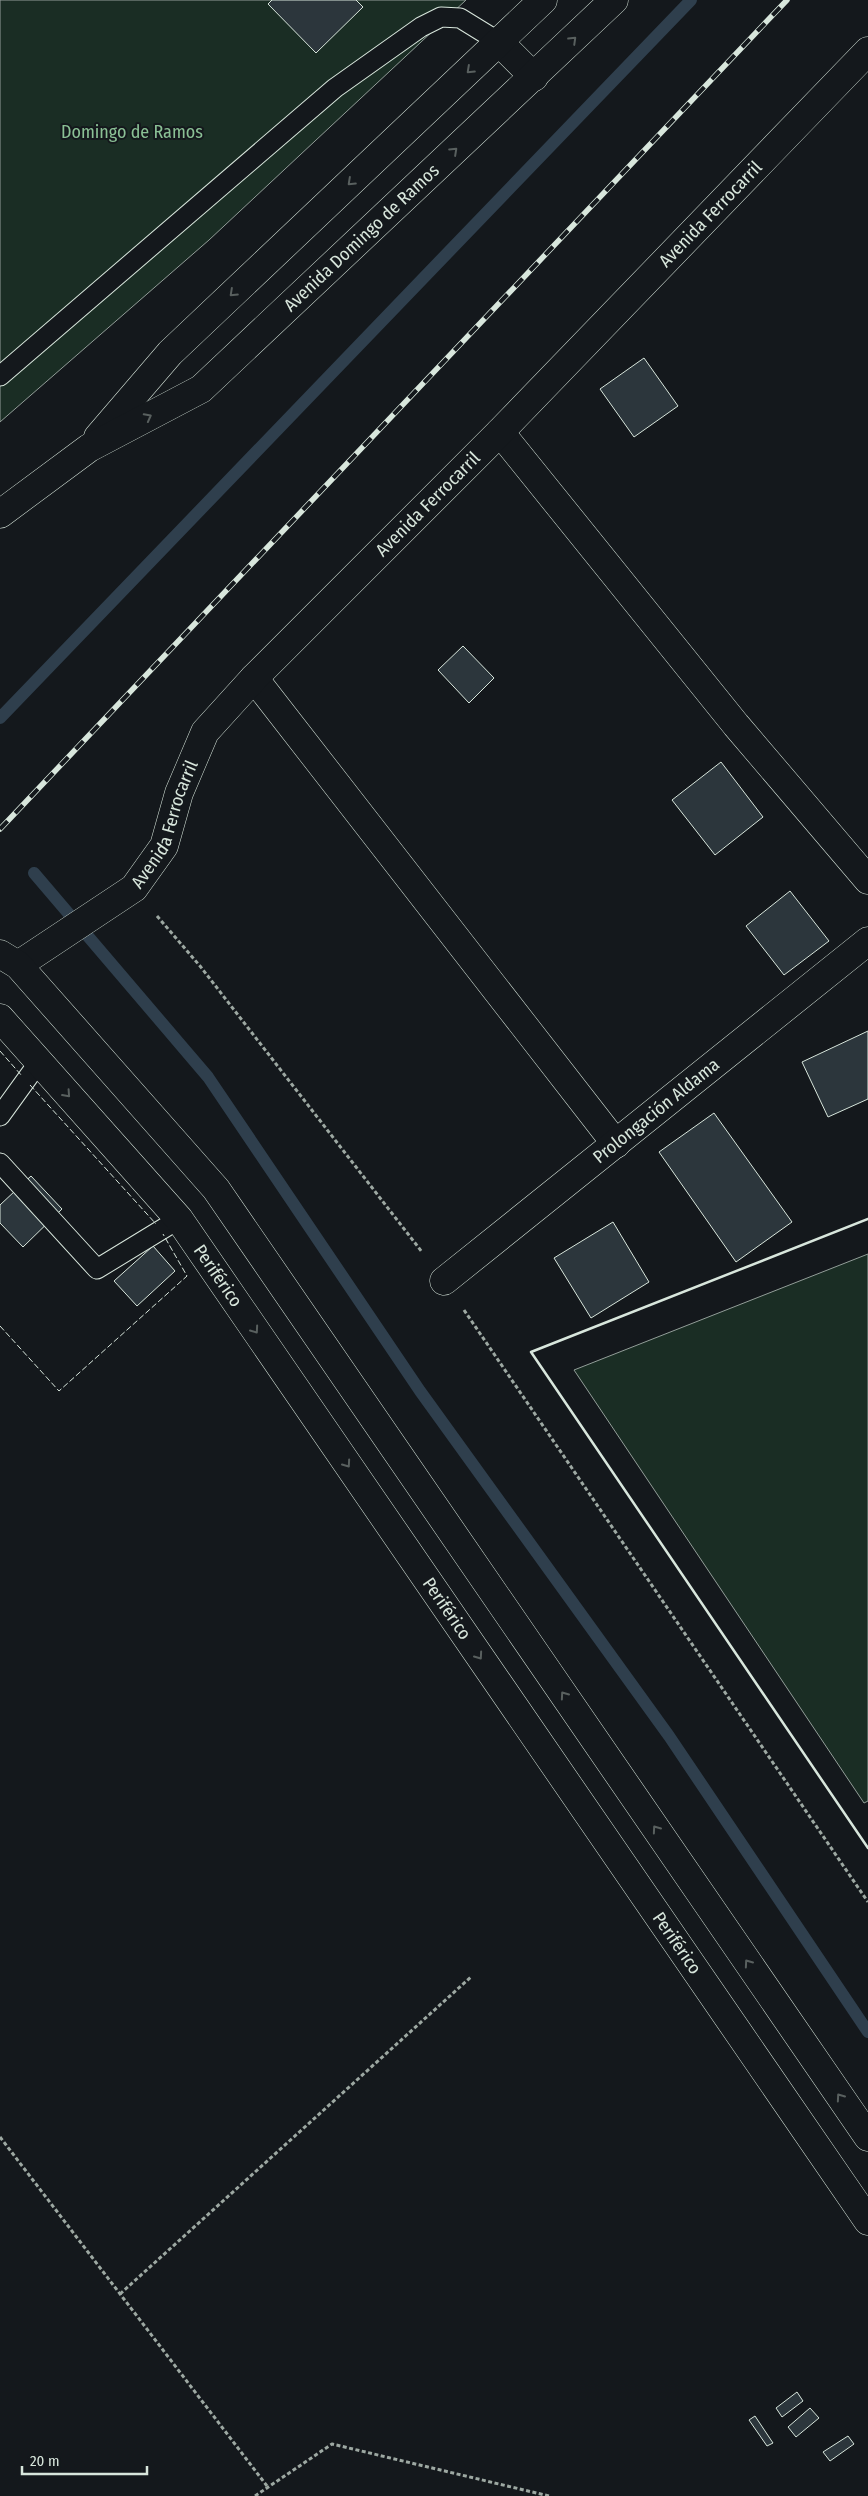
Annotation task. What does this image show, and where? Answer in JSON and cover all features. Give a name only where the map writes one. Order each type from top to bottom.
[{"type":"street","name":"Avenida Domingo de Ramos","points":[[89,448],[170,353],[542,0]]},
{"type":"street","name":"Avenida Domingo de Ramos","points":[[0,514],[89,448],[201,389],[614,0]]},
{"type":"street","points":[[499,42],[534,77]]},
{"type":"street","name":"Avenida Ferrocarril","points":[[9,960],[134,888],[164,846],[179,794],[205,732],[254,678],[500,432],[868,51]]},
{"type":"street","points":[[500,432],[736,725],[868,880]]},
{"type":"street","points":[[254,678],[616,1144]]},
{"type":"street","name":"Prolongación Aldama","points":[[444,1281],[868,940]]},
{"type":"street","points":[[9,960],[216,1189],[868,2137]]},
{"type":"street","name":"Periférico","points":[[0,1018],[179,1219],[868,2221]]},
{"type":"lane","points":[[0,376],[335,88],[421,27],[441,16],[460,18],[499,42]]},
{"type":"lane","points":[[0,1116],[38,1062]]},
{"type":"lane","points":[[0,1163],[97,1269],[179,1219]]},
{"type":"path","points":[[134,888],[200,966],[444,1281],[868,1902]]},
{"type":"path","points":[[120,2294],[472,1976]]},
{"type":"path","points":[[0,2137],[267,2486]]},
{"type":"path","points":[[255,2496],[267,2486],[332,2444],[549,2496]]},
{"type":"green space","name":"Domingo de Ramos","points":[[0,0],[466,0],[209,240],[0,422]]},
{"type":"green space","points":[[868,1254],[868,1801],[864,1803],[574,1370]]},
{"type":"building","points":[[272,0],[356,0],[363,7],[316,53],[268,4]]},
{"type":"building","points":[[644,358],[678,406],[634,437],[600,389]]},
{"type":"building","points":[[463,646],[494,678],[469,703],[438,670]]},
{"type":"building","points":[[721,762],[763,817],[715,855],[672,800]]},
{"type":"building","points":[[790,891],[829,941],[784,975],[746,926]]},
{"type":"building","points":[[868,1031],[868,1099],[828,1117],[802,1062]]},
{"type":"building","points":[[714,1113],[792,1222],[736,1262],[659,1152]]},
{"type":"building","points":[[31,1176],[62,1209],[23,1247],[0,1223],[0,1205]]},
{"type":"building","points":[[613,1222],[649,1282],[591,1318],[554,1258]]},
{"type":"building","points":[[153,1246],[175,1271],[137,1306],[114,1281]]},
{"type":"building","points":[[797,2392],[803,2401],[782,2417],[776,2408]]},
{"type":"building","points":[[810,2408],[819,2418],[796,2437],[788,2427]]},
{"type":"building","points":[[755,2416],[773,2443],[767,2446],[749,2420]]},
{"type":"building","points":[[848,2436],[854,2444],[830,2461],[823,2452]]},
{"type":"waterway","points":[[0,718],[691,0]]},
{"type":"waterway","points":[[34,873],[208,1077],[420,1391],[669,1736],[868,2032]]},
{"type":"railway","points":[[0,829],[787,0]]},
{"type":"fence","points":[[0,1051],[22,1076]]},
{"type":"fence","points":[[30,1085],[156,1224]]},
{"type":"fence","points":[[0,1326],[59,1391],[187,1276],[163,1234]]},
{"type":"wall","points":[[868,1219],[531,1352],[868,1848]]}]
